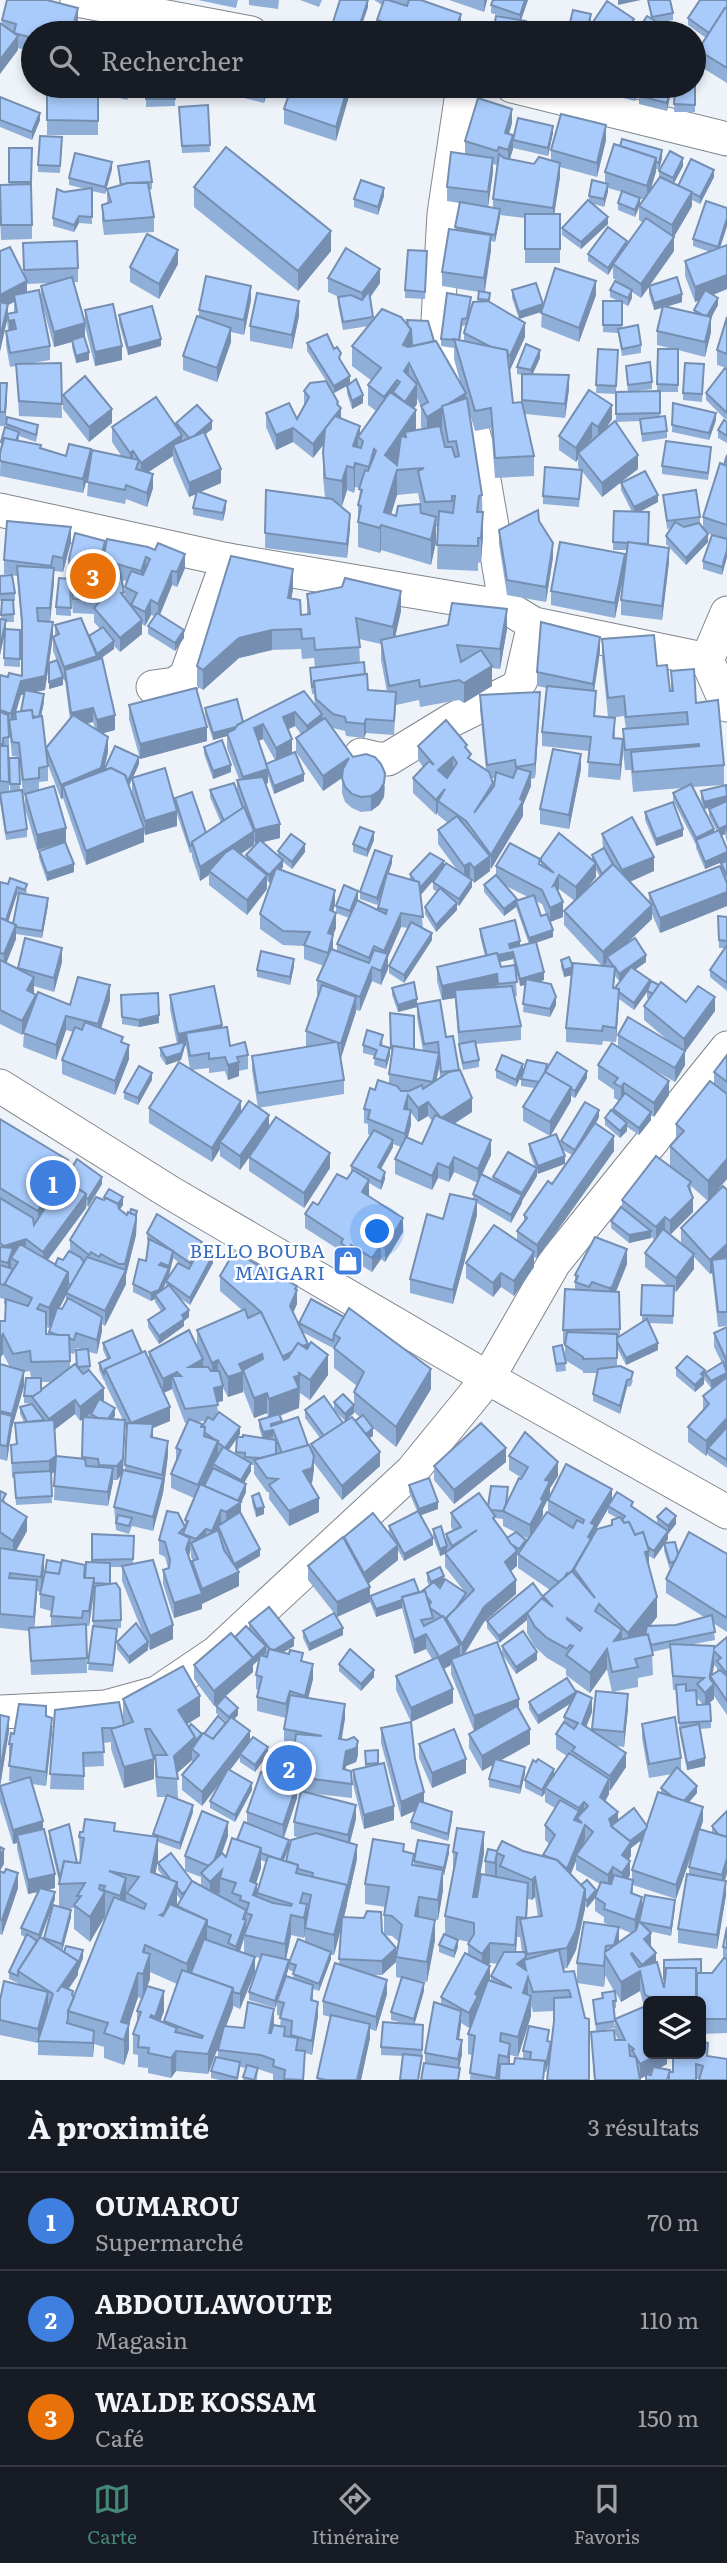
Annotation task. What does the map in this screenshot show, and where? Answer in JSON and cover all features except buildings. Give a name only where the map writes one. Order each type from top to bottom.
[{"type":"street","points":[[77,0],[188,21]]},
{"type":"street","points":[[461,98],[444,214],[438,320],[439,351],[465,404],[480,457],[506,607]]},
{"type":"street","points":[[561,98],[727,139]]},
{"type":"street","points":[[0,510],[228,560],[506,607],[534,624],[707,660]]},
{"type":"street","points":[[152,687],[175,684],[186,676],[228,560]]},
{"type":"street","points":[[727,613],[707,660],[727,705]]},
{"type":"street","points":[[361,755],[388,759],[452,720],[516,688],[521,680],[534,624]]},
{"type":"street","points":[[0,1712],[106,1707],[157,1693],[216,1653],[412,1471],[488,1378],[554,1263],[727,1048]]},
{"type":"street","points":[[0,1086],[171,1193],[488,1378],[727,1512]]},
{"type":"place","name":"WALDE KOSSAM","points":[[93,576]]},
{"type":"place","name":"OUMAROU","points":[[53,1183]]},
{"type":"place","name":"BELLO BOUBA MAIGARI","points":[[348,1261]]},
{"type":"place","name":"ABDOULAWOUTE","points":[[289,1768]]}]
